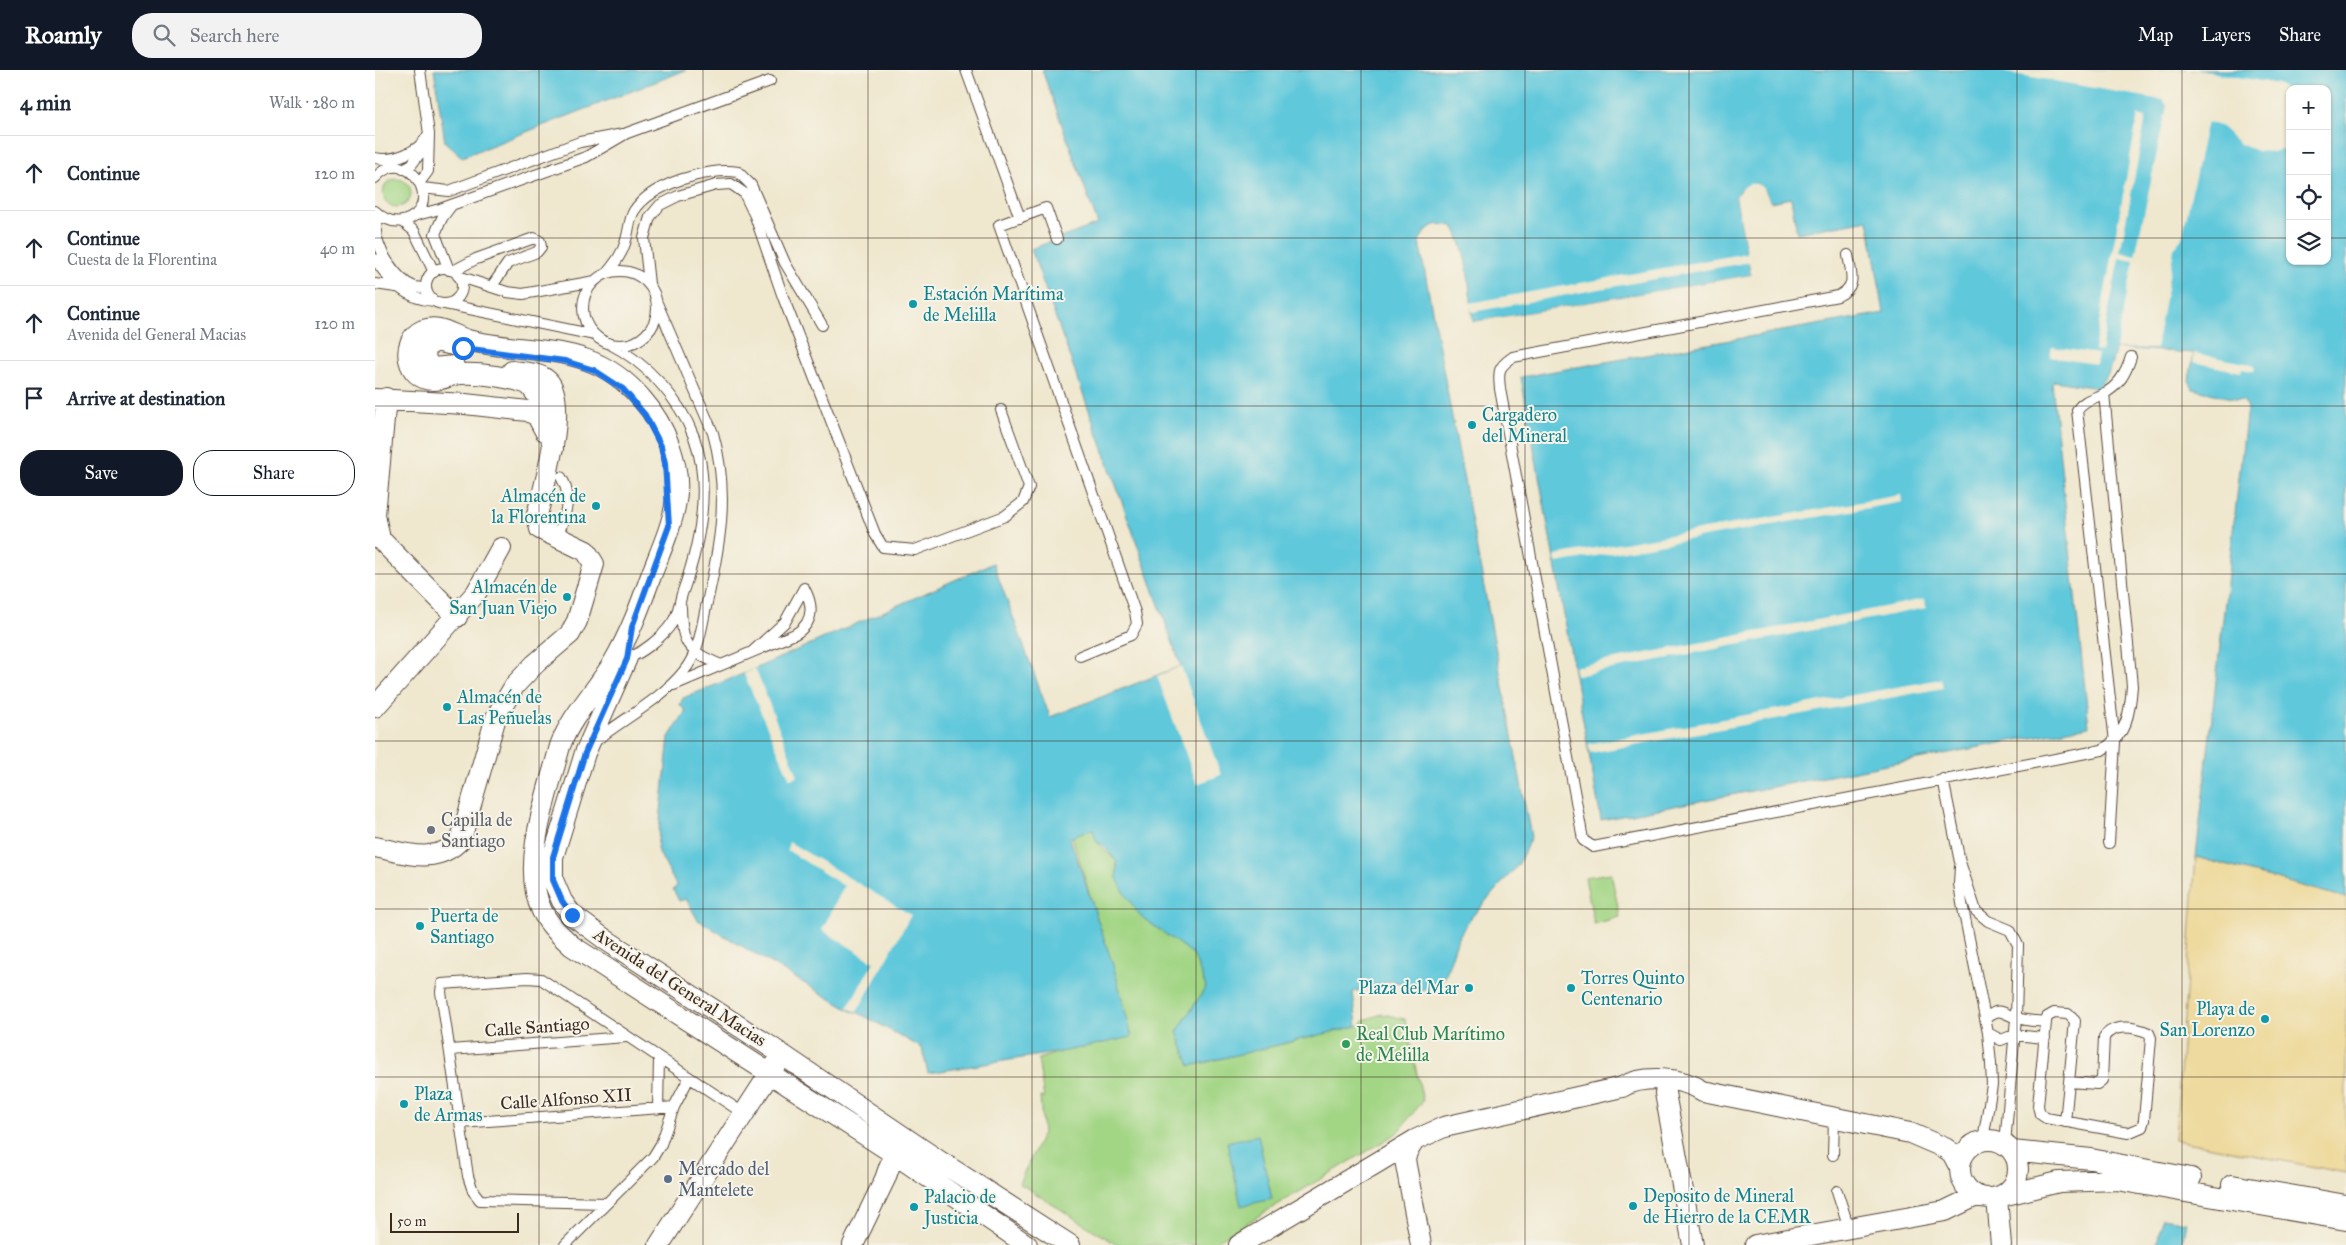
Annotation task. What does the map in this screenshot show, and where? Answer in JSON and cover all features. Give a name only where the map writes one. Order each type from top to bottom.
[{"type":"street","name":"Avenida del General Macias","points":[[537,519],[553,449],[544,391],[520,381],[468,374],[452,375],[434,380],[425,378],[416,373],[410,365],[408,354],[409,346],[421,331],[439,328],[473,342],[575,355],[601,365],[617,374],[642,398],[653,413],[669,446],[674,464],[677,501],[586,750],[553,857],[553,880],[562,901],[572,915],[606,940],[783,1054],[1070,1245]]},
{"type":"street","points":[[375,847],[426,856],[451,850],[461,839],[496,717],[515,685],[535,664],[558,646],[577,622],[594,564],[586,551],[540,528],[537,519],[531,515],[529,508],[546,446],[547,435],[537,416],[528,411],[506,408],[381,398],[375,515],[378,542],[457,617]]},
{"type":"street","points":[[375,707],[457,617],[476,593],[501,548]]},
{"type":"street","name":"Avenida del General Macias","points":[[620,661],[562,740],[534,856],[535,887],[542,911],[556,932],[572,946],[893,1153],[1027,1245]]},
{"type":"street","points":[[562,740],[563,753],[570,757],[578,757],[586,750]]},
{"type":"street","points":[[659,1245],[783,1054]]},
{"type":"street","points":[[1239,1245],[1415,1140],[1444,1127],[1622,1088],[1636,1081],[1656,1080],[1686,1083],[1703,1091],[1910,1133],[1945,1148],[1952,1153],[1960,1168],[1964,1184],[1976,1196]]},
{"type":"street","points":[[1622,1088],[1636,1091],[1691,1094],[1703,1091]]},
{"type":"street","points":[[1665,1093],[1695,1242]]},
{"type":"street","points":[[1910,1133],[1917,1130],[1934,1131],[1979,1142],[1998,1141],[2009,1147],[2091,1159],[2346,1205]]},
{"type":"street","points":[[853,1245],[885,1179],[901,1134]]},
{"type":"street","points":[[1415,1140],[1407,1152],[1405,1160],[1421,1245]]},
{"type":"street","points":[[1960,1168],[1962,1158],[1979,1142]]},
{"type":"street","points":[[1999,1197],[2009,1191],[2018,1176],[2017,1158],[2009,1147]]},
{"type":"street","points":[[1755,1245],[1945,1211],[1976,1196],[1999,1197],[2059,1182],[2117,1180],[2346,1220]]},
{"type":"street","points":[[1999,1197],[2001,1245]]},
{"type":"lane","points":[[420,70],[428,138],[428,171],[421,185]]},
{"type":"lane","points":[[966,70],[1020,218]]},
{"type":"lane","points":[[426,287],[417,288],[407,284],[387,259],[377,238],[377,213],[390,221],[402,221],[586,157],[627,134],[770,81]]},
{"type":"lane","points":[[421,185],[449,191],[580,142],[599,136],[627,134]]},
{"type":"lane","points":[[375,160],[408,154],[428,138]]},
{"type":"lane","points":[[375,178],[387,170],[403,168],[412,164],[428,138]]},
{"type":"lane","points":[[375,160],[387,170]]},
{"type":"lane","points":[[403,168],[413,174],[421,185],[423,201],[413,216]]},
{"type":"lane","points":[[595,335],[586,323],[583,308],[586,293],[595,281],[607,273],[619,257],[626,242],[633,212],[647,196],[674,183],[712,171],[738,172],[751,185],[764,211],[785,263],[822,325]]},
{"type":"lane","points":[[669,688],[696,653],[719,552],[722,474],[713,433],[689,382],[649,284],[644,238],[650,217],[660,205],[679,196],[716,185],[731,184],[744,193],[755,216],[783,297],[875,534],[883,546],[915,550],[1005,516],[1023,502],[1029,487],[1001,410]]},
{"type":"lane","points":[[445,304],[455,300],[461,292],[435,234],[442,218],[453,203]]},
{"type":"lane","points":[[1057,239],[1046,208],[999,225],[1135,612],[1137,624],[1131,635],[1081,656]]},
{"type":"lane","points":[[402,221],[414,231],[434,272]]},
{"type":"lane","points":[[453,272],[476,259],[533,238],[540,241],[541,247],[537,252],[508,263],[492,286]]},
{"type":"lane","points":[[1848,255],[1851,283],[1848,291],[1838,296],[1513,357],[1502,364],[1498,374],[1508,437],[1583,840],[1593,847],[2102,750],[2115,742],[2123,730],[2131,706],[2133,686],[2104,393]]},
{"type":"lane","points":[[375,259],[396,287]]},
{"type":"lane","points":[[434,301],[427,292],[426,287],[429,276],[434,272],[444,269],[492,286],[523,294],[595,281]]},
{"type":"lane","points":[[607,273],[622,271],[637,274],[649,284]]},
{"type":"lane","points":[[375,284],[396,287],[418,299],[595,335],[630,356],[650,373],[677,405],[694,438],[701,477],[700,514],[696,547],[673,623],[641,651],[620,661]]},
{"type":"lane","points":[[609,343],[627,345],[644,337],[655,322],[657,303]]},
{"type":"lane","points":[[2109,843],[2115,742],[2077,410],[2082,402],[2104,393],[2122,379],[2131,357]]},
{"type":"lane","points":[[558,537],[568,498],[568,488],[561,477]]},
{"type":"lane","points":[[586,750],[669,688],[721,664],[752,652],[795,634],[807,625],[810,620],[809,598],[804,588],[785,622],[752,652]]},
{"type":"lane","points":[[681,599],[683,636],[696,653],[721,664]]},
{"type":"lane","points":[[1943,779],[1960,862],[1976,912],[1988,921],[2010,930],[2016,938],[2018,945],[2009,1147]]},
{"type":"lane","points":[[1960,862],[1959,884],[1961,902],[1988,1033],[1992,1085],[1979,1142]]},
{"type":"lane","points":[[607,1202],[480,1200],[473,1191],[469,1176],[441,992],[442,984],[527,978],[541,979],[743,1114]]},
{"type":"lane","points":[[1985,1019],[1991,1013],[2000,1011],[2008,1013],[2015,1018],[2046,1022]]},
{"type":"lane","points":[[2065,1122],[2075,1021],[2068,1014],[2054,1013],[2047,1017],[2038,1106],[2040,1114],[2046,1118],[2065,1122],[2128,1133],[2141,1127],[2145,1120],[2151,1038],[2149,1033],[2114,1028],[2108,1031],[2104,1037],[2102,1080],[2097,1084],[2069,1082]]},
{"type":"lane","points":[[1988,1033],[2001,1040],[2014,1035],[2045,1038]]},
{"type":"lane","name":"Calle Santiago","points":[[450,1050],[626,1037]]},
{"type":"lane","points":[[658,1108],[659,1058]]},
{"type":"lane","points":[[565,1245],[653,1157],[661,1144],[673,1107],[689,1078]]},
{"type":"lane","name":"Calle Alfonso XII","points":[[461,1123],[673,1107]]},
{"type":"lane","points":[[1833,1154],[1835,1118]]},
{"type":"lane","points":[[1837,1191],[1849,1228]]},
{"type":"green space","points":[[397,179],[407,183],[411,193],[407,203],[397,207],[387,203],[383,193],[387,183]]},
{"type":"green space","name":"Real Club Marítimo de Melilla","points":[[1094,829],[1096,841],[1117,862],[1117,878],[1193,953],[1206,987],[1177,1032],[1190,1066],[1361,1025],[1364,1020],[1382,1014],[1405,1019],[1423,1101],[1396,1134],[1210,1245],[1117,1245],[1019,1183],[1043,1133],[1040,1097],[1044,1098],[1038,1059],[1063,1051],[1132,1036],[1072,836]]},
{"type":"green space","points":[[1611,873],[1620,917],[1594,924],[1585,877]]},
{"type":"sand","name":"Playa de San Lorenzo","points":[[2196,857],[2346,898],[2346,1173],[2175,1140]]},
{"type":"water","points":[[434,70],[686,70],[462,157],[445,142]]},
{"type":"water","points":[[1042,70],[2346,70],[2346,898],[2196,857],[2247,408],[2244,401],[2193,389],[2189,380],[2194,353],[2116,348],[2108,374],[2097,388],[2055,381],[2052,383],[2089,726],[1601,820],[1521,377],[1884,313],[1868,220],[1797,233],[1791,198],[1770,202],[1764,188],[1757,184],[1741,189],[1736,197],[1751,275],[1473,322],[1465,260],[1453,226],[1441,224],[1433,226],[1426,231],[1419,241],[1531,837],[1518,865],[1469,920],[1458,938],[1445,977],[1422,991],[1413,991],[1406,984],[1391,981],[1353,992],[1357,1026],[1190,1066],[1177,1032],[1206,987],[1193,954],[1140,916],[1117,878],[1117,862],[1104,846],[1096,841],[1093,829],[1070,838],[1114,968],[1132,1037],[1066,1051],[928,1073],[922,1048],[857,1012],[851,1011],[698,920],[686,899],[679,901],[673,889],[677,887],[657,849],[669,737],[686,711],[680,705],[683,698],[743,674],[993,563],[1050,717],[1181,666],[1031,249],[1098,224]]},
{"type":"water","points":[[1258,1135],[1272,1199],[1241,1206],[1227,1142]]},
{"type":"water","points":[[2162,1218],[2186,1222],[2182,1245],[2157,1245]]},
{"type":"pier","points":[[1992,70],[2198,70],[2278,84],[2286,89],[2286,148],[2275,152],[2257,151],[2240,144],[2222,127],[2209,122],[2206,125],[2182,238],[2174,249],[2156,349],[2116,348],[2134,261],[2119,258],[2101,351],[2094,350],[2138,115],[2146,117],[2120,252],[2135,256],[2167,105],[2162,100]]},
{"type":"pier","points":[[1749,184],[1757,184],[1764,188],[1770,202],[1768,203],[1762,190],[1757,186],[1742,191],[1738,197],[1750,253],[1752,278],[1474,324],[1473,322],[1751,275],[1749,262],[1472,312],[1470,303],[1747,253],[1736,197],[1741,189]]},
{"type":"pier","points":[[2052,347],[2098,354],[2096,364],[2050,357]]},
{"type":"pier","points":[[2194,353],[2255,365],[2254,371],[2242,369],[2241,372],[2193,362]]},
{"type":"pier","points":[[1901,495],[1902,502],[1556,563],[1555,555]]},
{"type":"pier","points":[[1925,599],[1926,608],[1576,676],[1574,667]]},
{"type":"pier","points":[[1181,666],[1221,775],[1197,784],[1157,676]]},
{"type":"pier","points":[[755,668],[798,776],[790,779],[744,674]]},
{"type":"pier","points":[[1941,679],[1943,688],[1590,753],[1588,744]]},
{"type":"pier","points":[[789,842],[911,915],[857,1012],[847,1008],[874,962],[822,930],[844,886],[787,850]]},
{"type":"place","name":"Estación Marítima de Melilla","points":[[913,304]]},
{"type":"place","name":"Cargadero del Mineral","points":[[1472,425]]},
{"type":"place","name":"Almacén de la Florentina","points":[[596,506]]},
{"type":"place","name":"Almacén de San Juan Viejo","points":[[567,597]]},
{"type":"place","name":"Almacén de Las Peñuelas","points":[[447,707]]},
{"type":"place","name":"Capilla de Santiago","points":[[431,830]]},
{"type":"place","name":"Puerta de Santiago","points":[[420,926]]},
{"type":"place","name":"Plaza del Mar","points":[[1469,988]]},
{"type":"place","name":"Torres Quinto Centenario","points":[[1571,988]]},
{"type":"place","name":"Playa de San Lorenzo","points":[[2265,1019]]},
{"type":"place","name":"Real Club Marítimo de Melilla","points":[[1346,1044]]},
{"type":"place","name":"Plaza de Armas","points":[[404,1104]]},
{"type":"place","name":"Mercado del Mantelete","points":[[668,1179]]},
{"type":"place","name":"Deposito de Mineral de Hierro de la CEMR","points":[[1633,1206]]},
{"type":"place","name":"Palacio de Justicia","points":[[914,1207]]},
{"type":"route","points":[[463,348],[565,361],[594,370],[609,378],[635,401],[645,415],[661,446],[665,463],[669,526],[632,627],[627,659],[585,753],[553,857],[553,880],[562,901],[572,915]]}]
